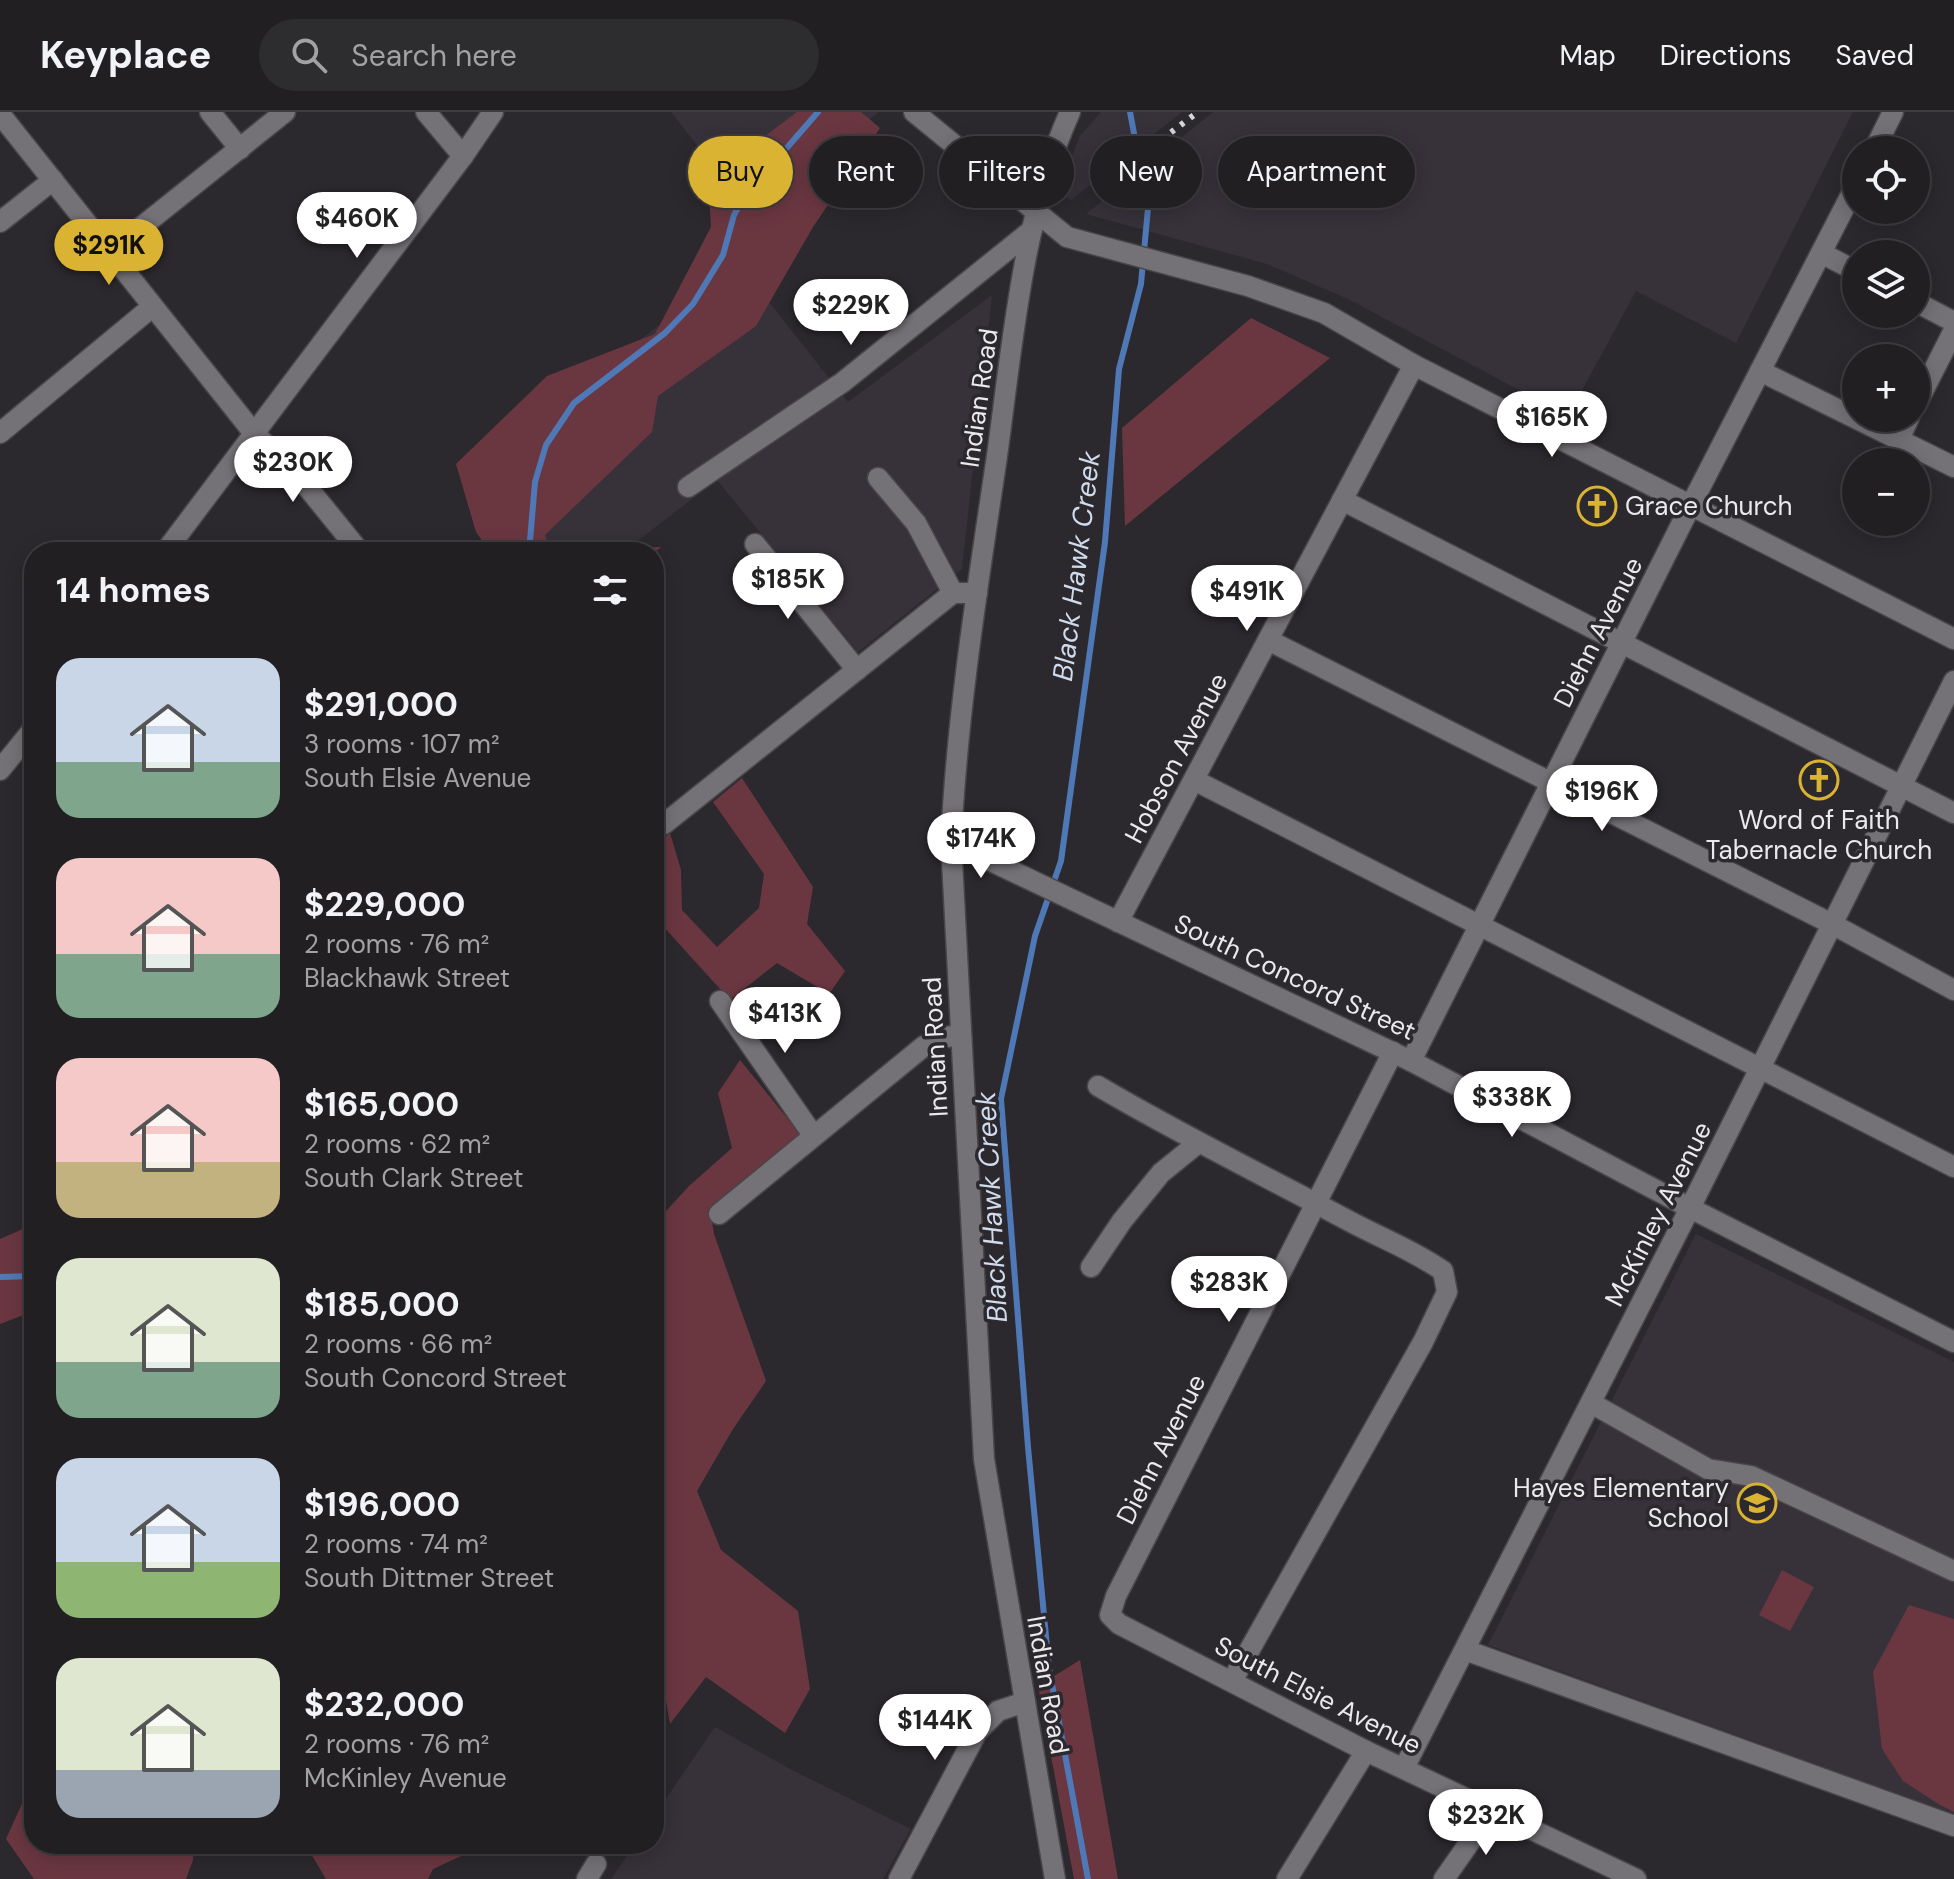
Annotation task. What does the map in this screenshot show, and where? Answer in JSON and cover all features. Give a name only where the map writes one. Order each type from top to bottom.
[{"type":"street","points":[[210,112],[240,149]]},
{"type":"street","points":[[110,252],[285,112]]},
{"type":"street","points":[[426,112],[463,156]]},
{"type":"street","points":[[172,542],[493,112]]},
{"type":"street","points":[[914,112],[1035,221],[1067,237],[1248,286],[1324,313],[1414,365],[1954,639]]},
{"type":"street","name":"Indian Road","points":[[1055,1879],[984,1459],[951,842],[954,785],[977,593],[1025,256],[1053,150],[1070,112]]},
{"type":"street","points":[[1881,136],[1893,112]]},
{"type":"street","points":[[0,114],[253,432],[304,483],[352,542]]},
{"type":"street","points":[[0,222],[53,180]]},
{"type":"street","name":"Diehn Avenue","points":[[1110,1615],[1116,1596],[1316,1203],[1479,925],[1842,212]]},
{"type":"street","points":[[688,487],[843,382],[1035,221]]},
{"type":"street","points":[[1821,253],[1842,264]]},
{"type":"street","points":[[0,433],[152,307]]},
{"type":"street","points":[[1930,309],[1954,322]]},
{"type":"street","points":[[1930,377],[1954,330]]},
{"type":"street","name":"Hobson Avenue","points":[[1118,922],[1414,365]]},
{"type":"street","points":[[1760,371],[1954,467]]},
{"type":"street","points":[[1899,439],[1902,432]]},
{"type":"street","points":[[878,478],[916,523],[953,593]]},
{"type":"street","points":[[1342,500],[1954,813]]},
{"type":"street","points":[[755,544],[857,670]]},
{"type":"street","points":[[664,824],[953,593],[977,593]]},
{"type":"street","points":[[1268,640],[1832,924],[1954,990]]},
{"type":"street","name":"McKinley Avenue","points":[[1404,1768],[1954,681]]},
{"type":"street","points":[[0,770],[24,740]]},
{"type":"street","points":[[1194,780],[1954,1167]]},
{"type":"street","name":"South Concord Street","points":[[951,842],[1402,1057],[1954,1342]]},
{"type":"street","points":[[720,1001],[813,1135]]},
{"type":"street","points":[[719,1214],[924,1046],[939,1038],[961,1035]]},
{"type":"street","points":[[1098,1086],[1198,1143],[1415,1252],[1443,1271],[1447,1292],[1423,1342],[1232,1681]]},
{"type":"street","points":[[1091,1267],[1122,1221],[1161,1173],[1198,1143]]},
{"type":"street","points":[[1591,1403],[1708,1469],[1751,1476],[1954,1571]]},
{"type":"street","name":"South Elsie Avenue","points":[[1110,1615],[1119,1624],[1366,1751],[1493,1809],[1612,1874],[1636,1879]]},
{"type":"street","points":[[1465,1650],[1954,1826]]},
{"type":"street","points":[[899,1879],[977,1732],[998,1711],[1025,1702]]},
{"type":"street","points":[[1287,1879],[1366,1751]]},
{"type":"street","points":[[1444,1879],[1493,1809]]},
{"type":"shaded area","points":[[671,112],[879,112],[847,136],[809,136],[809,165],[793,177],[793,136],[690,136]]},
{"type":"shaded area","points":[[797,112],[861,112],[880,128],[875,136],[809,136],[809,208],[826,208],[756,326],[658,396],[652,432],[545,535],[547,542],[483,542],[476,532],[456,464],[547,376],[655,334],[711,227],[710,208],[793,208],[793,136],[765,136]]},
{"type":"shaded area","points":[[1101,112],[1182,112],[1152,136],[1090,136],[1090,185],[1074,198],[1074,151],[1080,136]]},
{"type":"shaded area","points":[[1213,112],[1853,112],[1736,343],[1636,291],[1568,416],[1350,300],[1267,264],[1086,214],[1093,208],[1202,208],[1202,136],[1183,136]]},
{"type":"shaded area","points":[[738,263],[848,402],[992,295],[962,569],[858,652],[717,480],[636,542],[523,542],[469,474]]},
{"type":"shaded area","points":[[1251,318],[1330,358],[1125,526],[1122,428]]},
{"type":"shaded area","points":[[742,778],[813,887],[807,924],[845,971],[829,994],[777,963],[730,1000],[664,927],[664,838],[670,833],[681,870],[682,910],[717,947],[759,908],[764,874],[713,802]]},
{"type":"shaded area","points":[[740,1060],[801,1135],[710,1209],[714,1234],[766,1381],[733,1429],[697,1491],[721,1550],[798,1611],[810,1689],[785,1733],[706,1677],[670,1724],[664,1689],[664,1213],[732,1148],[718,1093]]},
{"type":"shaded area","points":[[24,1228],[24,1315],[0,1324],[0,1239]]},
{"type":"shaded area","name":"Hayes Elementary School","points":[[1696,1234],[1954,1362],[1954,1814],[1488,1645]]},
{"type":"shaded area","points":[[1782,1570],[1814,1587],[1790,1631],[1759,1615]]},
{"type":"shaded area","points":[[1909,1605],[1954,1619],[1954,1812],[1903,1781],[1882,1749],[1873,1672]]},
{"type":"shaded area","points":[[1080,1660],[1118,1879],[1074,1879],[1038,1686]]},
{"type":"shaded area","points":[[715,1727],[790,1769],[911,1829],[883,1879],[611,1879],[628,1854],[664,1854],[664,1801]]},
{"type":"shaded area","points":[[24,1799],[24,1854],[193,1854],[193,1860],[186,1879],[34,1879],[6,1839]]},
{"type":"shaded area","points":[[311,1854],[465,1854],[433,1869],[428,1879],[326,1879]]},
{"type":"waterway","name":"Black Hawk Creek","points":[[530,542],[535,482],[546,445],[574,403],[665,333],[693,304],[723,255],[734,215],[745,196],[818,112]]},
{"type":"waterway","name":"Black Hawk Creek","points":[[1088,1879],[1049,1668],[1001,1099],[1035,936],[1061,861],[1105,542],[1119,369],[1141,284],[1148,208],[1130,112]]},
{"type":"waterway","name":"Black Hawk Creek","points":[[0,1277],[24,1276]]},
{"type":"railway","points":[[1166,136],[1198,112]]},
{"type":"place","name":"Grace Church","points":[[1597,506]]},
{"type":"place","name":"Word of Faith Tabernacle Church","points":[[1819,780]]},
{"type":"place","name":"Hayes Elementary School","points":[[1757,1503]]}]
